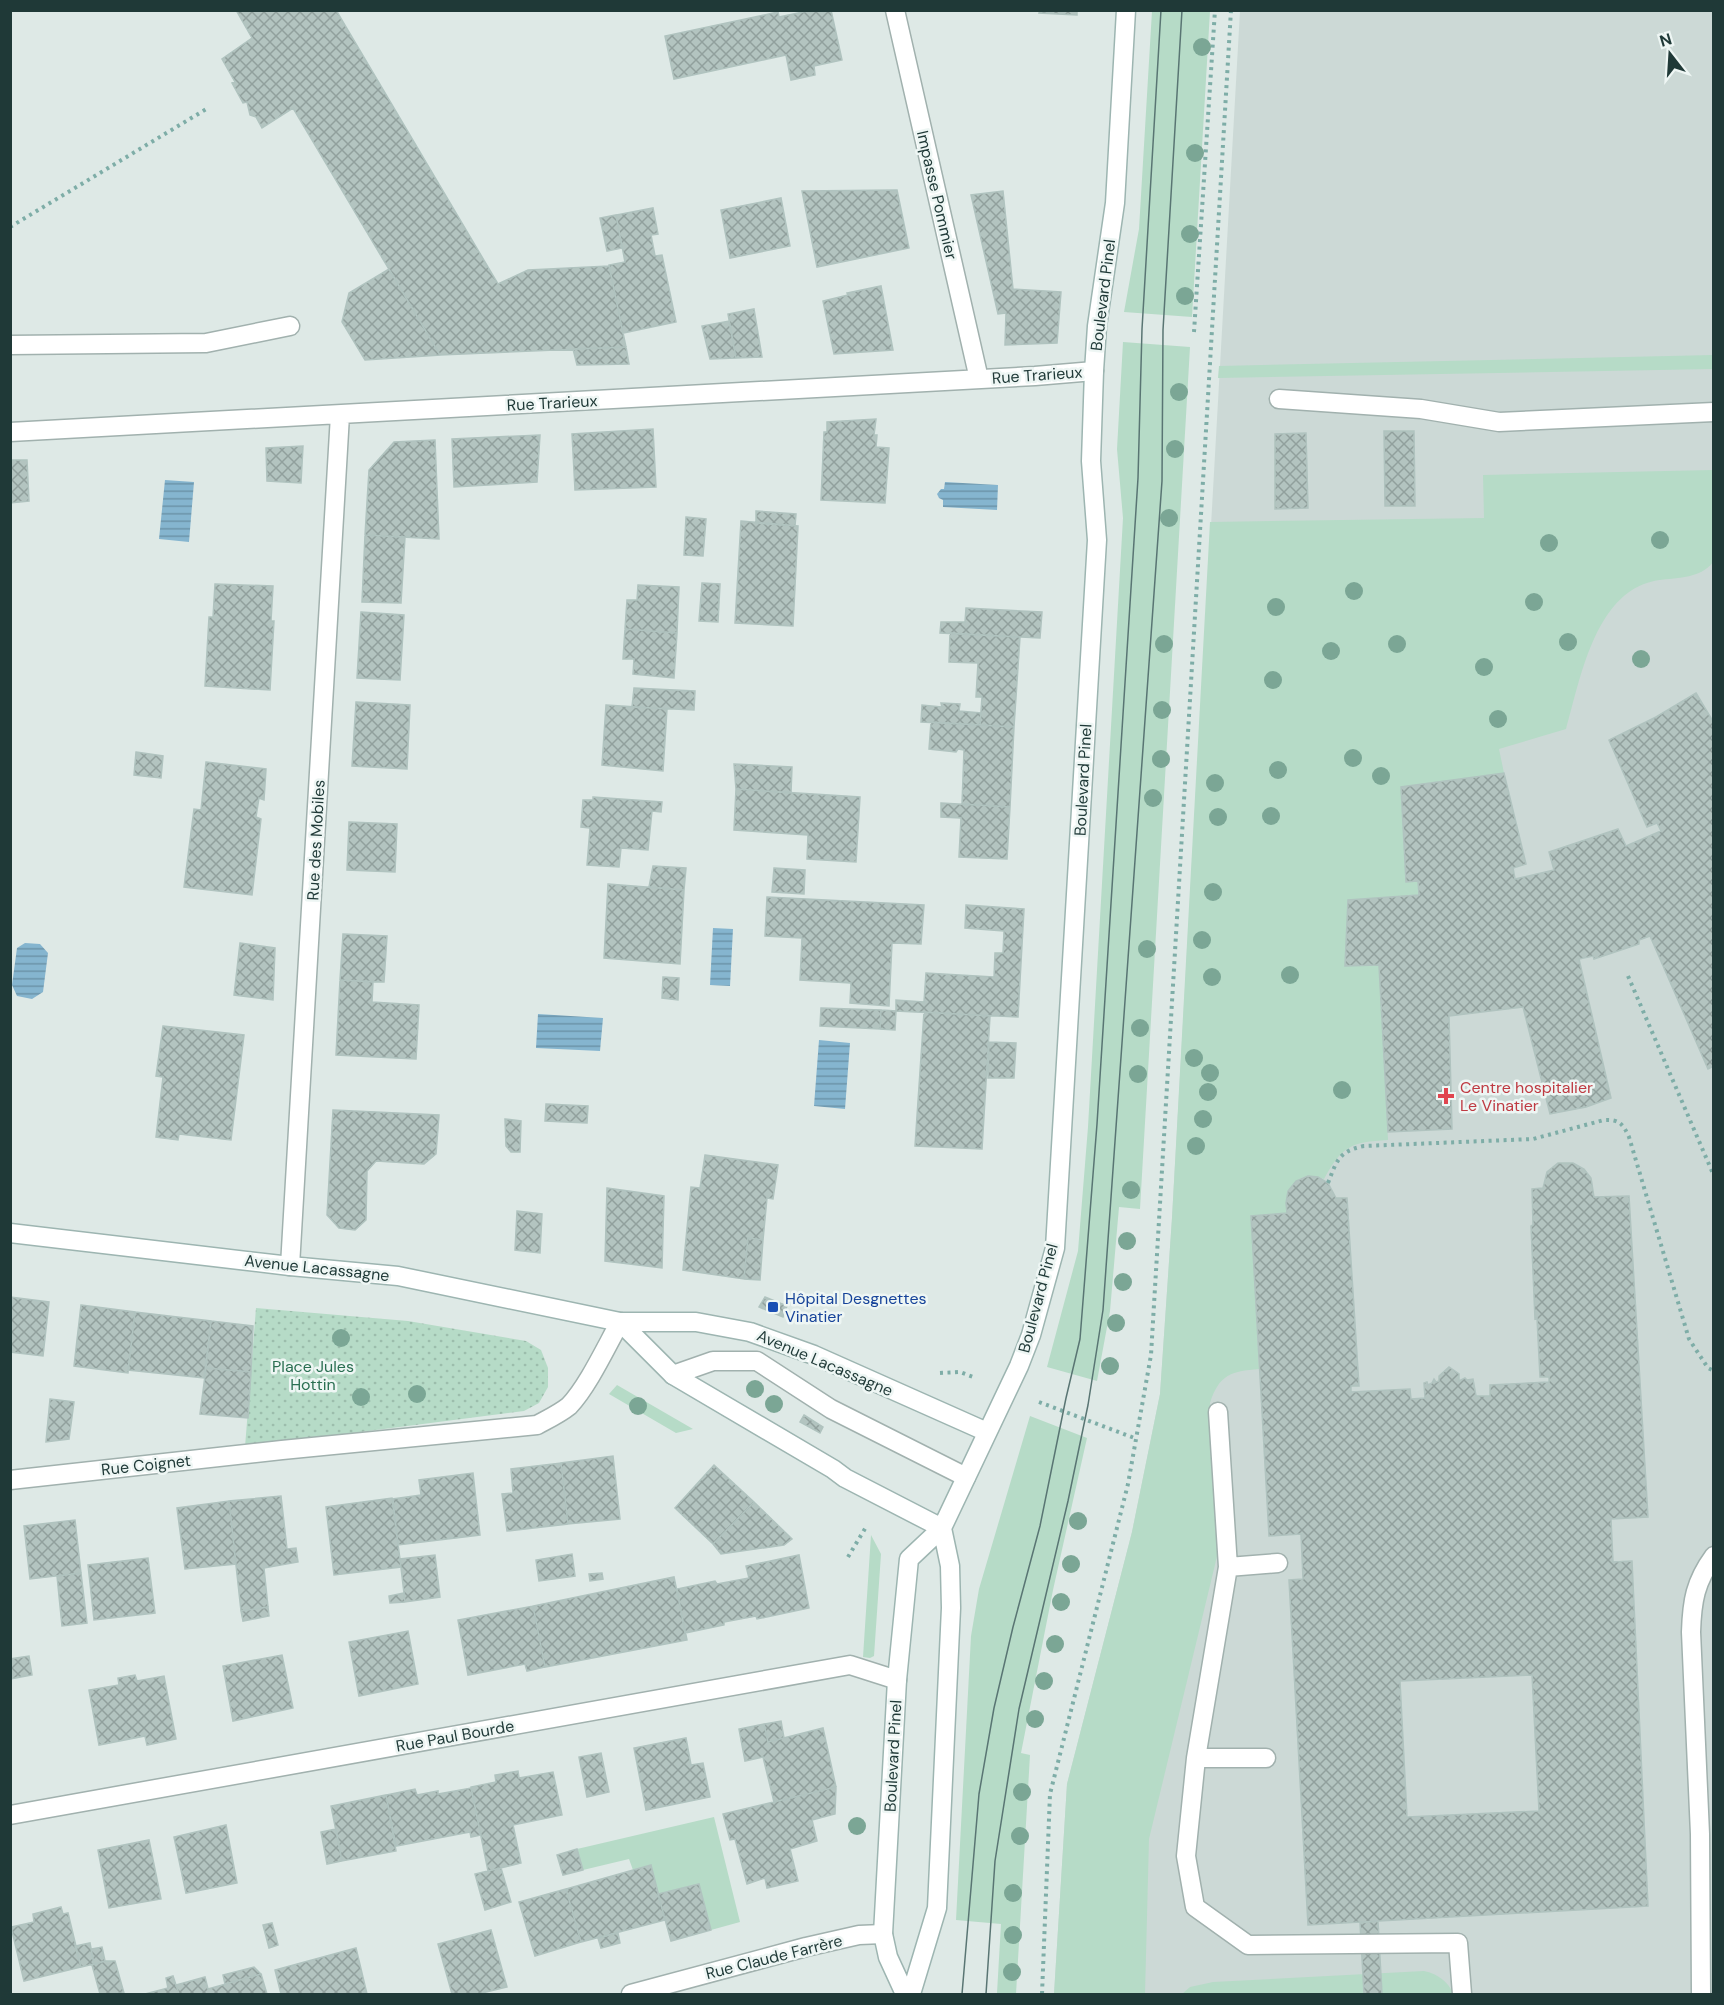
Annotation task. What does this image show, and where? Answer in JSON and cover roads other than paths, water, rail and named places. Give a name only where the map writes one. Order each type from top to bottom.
[{"type":"street","name":"Impasse Pommier","points":[[895,10],[979,379]]},
{"type":"street","name":"Boulevard Pinel","points":[[905,1995],[888,1957],[883,1934],[897,1680],[909,1559],[942,1528],[966,1477],[1026,1348],[1055,1248],[1097,540],[1091,461],[1094,371],[1097,326],[1115,203],[1126,10]]},
{"type":"street","points":[[10,345],[206,343],[290,326]]},
{"type":"street","name":"Rue Trarieux","points":[[10,432],[1094,371]]},
{"type":"street","points":[[1279,399],[1421,409],[1499,422],[1713,412]]},
{"type":"street","name":"Rue des Mobiles","points":[[290,1266],[340,415]]},
{"type":"street","name":"Avenue Lacassagne","points":[[10,1233],[290,1266],[398,1276],[620,1322],[696,1322],[750,1332],[814,1355],[987,1432]]},
{"type":"street","points":[[620,1322],[674,1375],[832,1468],[845,1478],[942,1528],[950,1566],[951,1608],[937,1908],[911,1995]]},
{"type":"street","name":"Rue Coignet","points":[[10,1480],[537,1425],[554,1417],[569,1405],[581,1390],[620,1322]]},
{"type":"street","name":"Avenue Lacassagne","points":[[674,1375],[713,1361],[757,1361],[831,1409],[966,1477]]},
{"type":"street","points":[[1218,1412],[1228,1567],[1196,1758],[1186,1856],[1196,1907],[1248,1945],[1458,1943],[1462,1995]]},
{"type":"street","points":[[1701,1995],[1700,1834],[1691,1632],[1692,1601],[1702,1572],[1713,1556]]},
{"type":"street","points":[[1228,1567],[1278,1563]]},
{"type":"street","name":"Rue Paul Bourde","points":[[10,1815],[850,1665],[897,1680]]},
{"type":"street","points":[[1196,1758],[1266,1758]]},
{"type":"street","name":"Rue Claude Farrère","points":[[631,1995],[806,1947],[859,1935],[883,1934]]},
{"type":"water","points":[[165,480],[194,482],[189,542],[159,539]]},
{"type":"water","points":[[945,482],[998,485],[997,510],[943,507],[943,500],[937,494],[944,489]]},
{"type":"water","points":[[713,928],[733,929],[730,986],[710,985]]},
{"type":"water","points":[[25,943],[40,944],[48,953],[43,992],[32,999],[17,996],[12,985],[17,948]]},
{"type":"water","points":[[538,1014],[603,1018],[600,1051],[536,1048]]},
{"type":"water","points":[[819,1040],[850,1043],[845,1109],[814,1106]]},
{"type":"tram line","points":[[962,1994],[979,1794],[994,1708],[1040,1526],[1080,1339],[1097,1124],[1138,478],[1142,329],[1161,10]]},
{"type":"tram line","points":[[986,1994],[995,1861],[1019,1709],[1068,1501],[1088,1405],[1103,1310],[1162,481],[1163,330],[1182,10]]},
{"type":"place","name":"Centre hospitalier Le Vinatier","points":[[1446,1096]]},
{"type":"place","name":"Hôpital Desgnettes Vinatier","points":[[773,1307]]},
{"type":"park label","name":"Place Jules Hottin","points":[[313,1375]]}]
